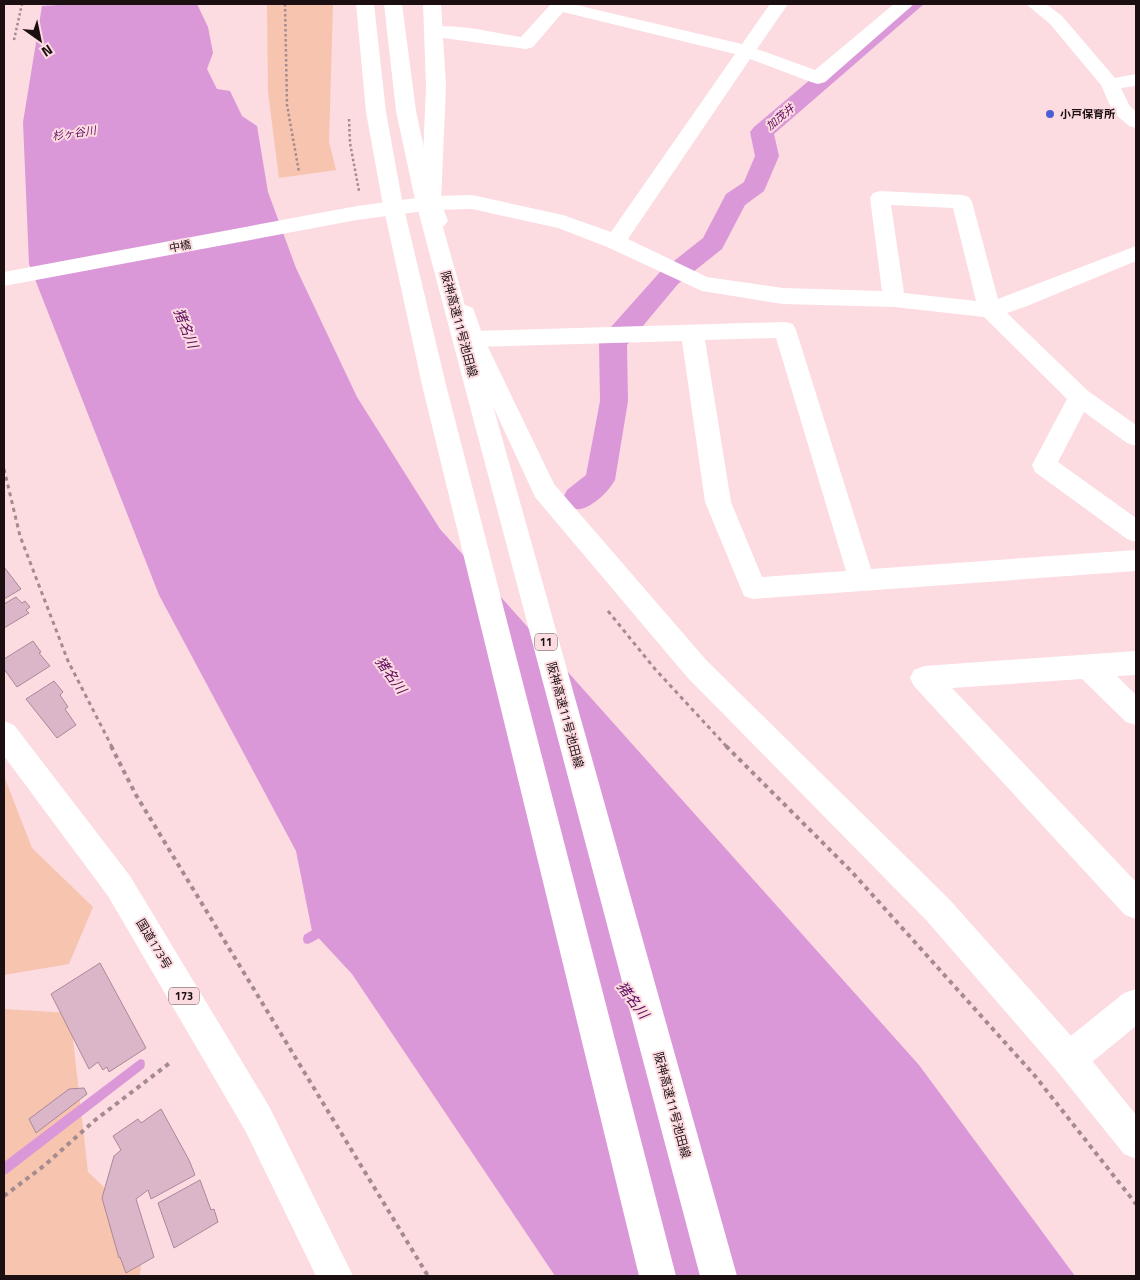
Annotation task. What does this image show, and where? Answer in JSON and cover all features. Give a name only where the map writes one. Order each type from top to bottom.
[{"type":"main road","points":[[365,4],[376,112],[392,200],[429,365],[658,1276]]},
{"type":"main road","name":"阪神高速11号池田線","points":[[393,4],[406,111],[424,195],[719,1276]]},
{"type":"main road","points":[[432,4],[436,86],[431,203],[473,339],[544,490],[697,670],[938,910],[1069,1059],[1136,1142]]},
{"type":"main road","points":[[615,242],[779,4]]},
{"type":"main road","points":[[434,32],[458,33],[526,43],[560,5],[746,52],[818,78],[905,4]]},
{"type":"main road","points":[[1035,4],[1056,20],[1110,84],[1120,108],[1136,122]]},
{"type":"main road","points":[[1110,84],[1136,80]]},
{"type":"main road","points":[[894,299],[880,198],[962,202],[990,310],[1080,397],[1136,437]]},
{"type":"main road","name":"中橋","points":[[4,279],[357,213],[431,203],[472,202],[563,222],[615,242],[702,284],[784,296],[894,299],[990,310]]},
{"type":"main road","points":[[990,310],[1019,301],[1136,253]]},
{"type":"main road","points":[[473,339],[785,330],[862,581]]},
{"type":"main road","points":[[692,332],[718,502],[752,588],[1136,561]]},
{"type":"main road","points":[[1080,397],[1044,465],[1136,532]]},
{"type":"main road","points":[[1136,663],[924,678],[1136,904]]},
{"type":"main road","points":[[1088,666],[1136,713]]},
{"type":"main road","name":"国道173号","points":[[4,734],[119,886],[258,1120],[335,1276]]},
{"type":"main road","points":[[1069,1059],[1136,1005]]},
{"type":"path","points":[[14,40],[22,4]]},
{"type":"path","points":[[285,4],[287,105],[299,172]]},
{"type":"path","points":[[4,469],[20,536],[68,661],[136,795],[428,1276]]},
{"type":"path","points":[[4,1196],[171,1062]]},
{"type":"shaded area","points":[[267,4],[333,4],[329,142],[336,170],[279,178],[268,92]]},
{"type":"shaded area","points":[[4,776],[32,848],[93,907],[69,964],[4,975]]},
{"type":"shaded area","points":[[4,1009],[70,1013],[88,1172],[144,1225],[140,1276],[4,1276]]},
{"type":"water","points":[[75,4],[197,4],[208,27],[213,53],[207,69],[217,89],[230,91],[242,116],[257,126],[268,192],[296,268],[357,397],[440,529],[919,1065],[1075,1276],[555,1276],[352,974],[312,931],[296,851],[159,595],[29,264],[23,122],[42,6]]},
{"type":"building","points":[[4,567],[21,589],[4,599]]},
{"type":"building","points":[[16,597],[22,603],[25,601],[30,607],[26,610],[29,613],[4,628],[4,604]]},
{"type":"building","points":[[33,641],[41,652],[39,653],[50,666],[17,687],[4,669],[4,659]]},
{"type":"building","points":[[54,681],[63,692],[60,695],[68,707],[65,709],[76,725],[57,738],[26,699]]},
{"type":"building","points":[[100,963],[146,1048],[109,1072],[107,1067],[103,1070],[98,1062],[89,1069],[51,994]]},
{"type":"building","points":[[84,1088],[87,1094],[36,1133],[29,1119],[69,1089]]},
{"type":"building","points":[[161,1109],[189,1160],[195,1175],[151,1199],[148,1190],[136,1199],[154,1257],[126,1273],[119,1258],[102,1198],[114,1156],[121,1150],[113,1136],[138,1119],[141,1123]]},
{"type":"building","points":[[200,1180],[211,1210],[214,1209],[218,1222],[174,1248],[158,1203]]},
{"type":"waterway","name":"加茂井","points":[[578,498],[600,480],[614,401],[613,343],[669,278],[713,243],[735,200],[755,186],[767,156],[762,132],[913,4]]},
{"type":"waterway","points":[[308,939],[324,928]]},
{"type":"waterway","points":[[4,1169],[140,1064]]},
{"type":"place","name":"小戸保育所","points":[[1050,114]]},
{"type":"water label","name":"杉ヶ谷川","points":[[74,133]]},
{"type":"water label","name":"猪名川","points":[[186,328]]},
{"type":"water label","name":"猪名川","points":[[391,675]]},
{"type":"water label","name":"猪名川","points":[[633,1000]]}]
